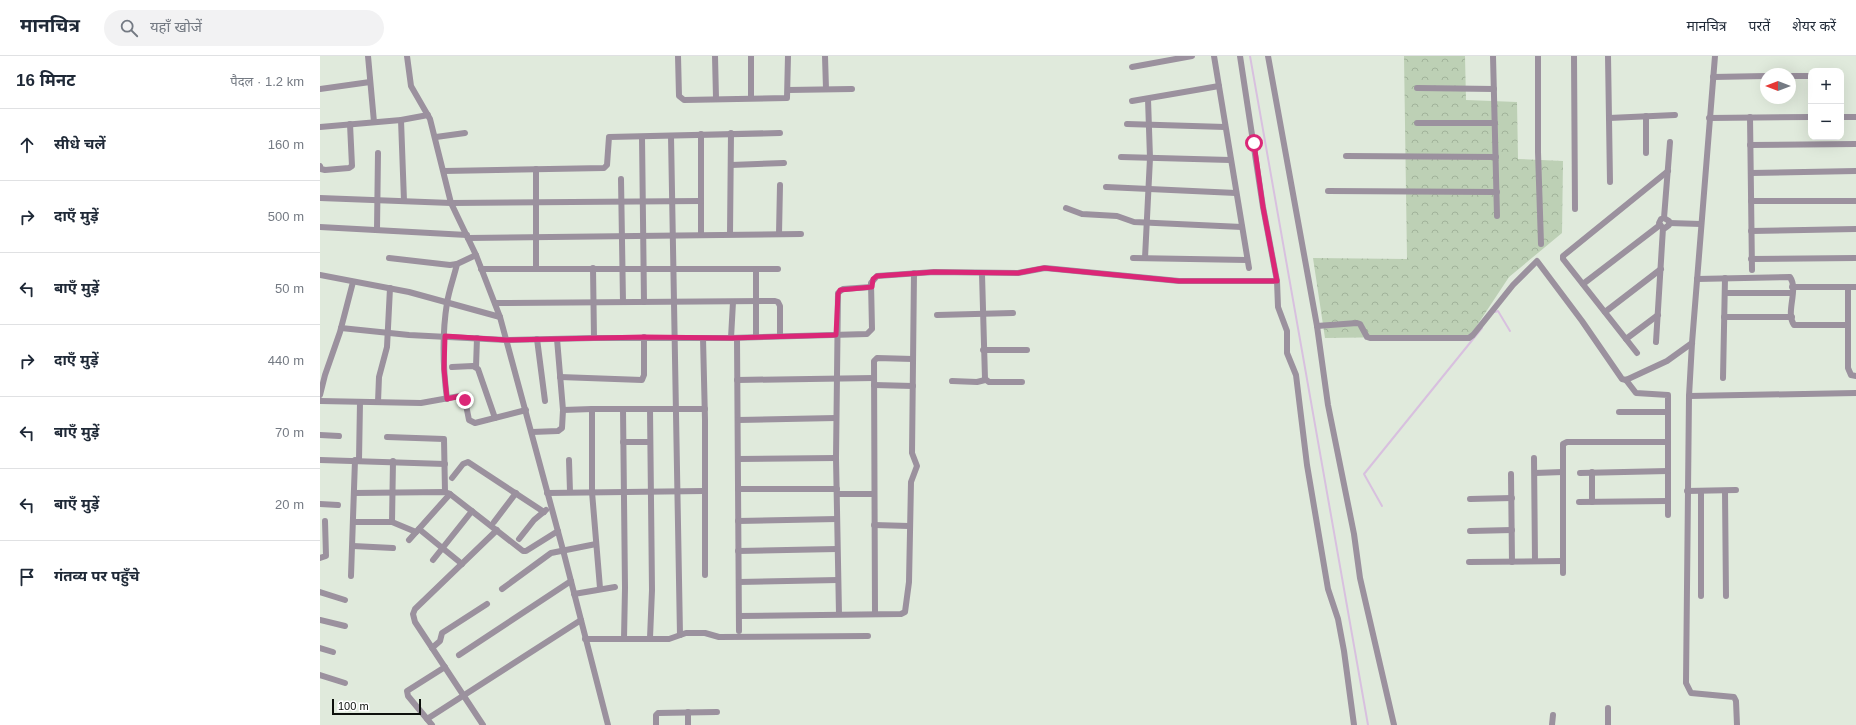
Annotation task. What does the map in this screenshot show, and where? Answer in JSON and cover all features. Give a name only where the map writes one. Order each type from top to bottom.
[{"type":"street","points":[[368,56],[374,122]]},
{"type":"street","points":[[407,56],[410,86],[428,115],[436,137],[451,202],[476,255],[500,317],[532,432],[608,725]]},
{"type":"street","points":[[678,56],[680,98],[684,100],[788,97],[788,56]]},
{"type":"street","points":[[715,56],[716,98]]},
{"type":"street","points":[[751,56],[751,98]]},
{"type":"street","points":[[825,56],[826,89]]},
{"type":"street","points":[[1132,67],[1192,56]]},
{"type":"street","points":[[1214,56],[1249,268]]},
{"type":"street","points":[[1240,56],[1263,207],[1277,281],[1278,307],[1287,331],[1287,353],[1296,375],[1307,465],[1328,589],[1338,619],[1344,651],[1354,725]]},
{"type":"street","points":[[1268,56],[1316,326],[1328,405],[1354,534],[1360,578],[1394,725]]},
{"type":"street","points":[[1493,56],[1497,216]]},
{"type":"street","points":[[1538,56],[1538,152],[1542,244]]},
{"type":"street","points":[[1574,56],[1575,209]]},
{"type":"street","points":[[1608,56],[1610,182]]},
{"type":"street","points":[[1715,56],[1709,118],[1689,396],[1686,683],[1690,693],[1734,697],[1736,701],[1736,725]]},
{"type":"street","points":[[1713,77],[1760,76]]},
{"type":"street","points":[[1796,76],[1808,76]]},
{"type":"street","points":[[320,89],[370,82]]},
{"type":"street","points":[[1132,101],[1219,86]]},
{"type":"street","points":[[1417,88],[1494,89]]},
{"type":"street","points":[[788,90],[852,89]]},
{"type":"street","points":[[1145,258],[1150,158],[1148,99]]},
{"type":"street","points":[[320,127],[401,120],[428,115]]},
{"type":"street","points":[[1646,116],[1646,153]]},
{"type":"street","points":[[1609,118],[1675,116]]},
{"type":"street","points":[[1844,117],[1856,116]]},
{"type":"street","points":[[1750,117],[1752,270]]},
{"type":"street","points":[[1709,118],[1808,117]]},
{"type":"street","points":[[401,120],[404,201]]},
{"type":"street","points":[[1417,123],[1495,123]]},
{"type":"street","points":[[320,166],[325,170],[349,168],[352,166],[350,124]]},
{"type":"street","points":[[1127,124],[1225,126]]},
{"type":"street","points":[[436,137],[465,133]]},
{"type":"street","points":[[444,171],[604,168],[607,165],[608,138],[731,133],[780,133]]},
{"type":"street","points":[[730,234],[731,133]]},
{"type":"street","points":[[701,134],[701,235]]},
{"type":"street","points":[[670,136],[677,410],[680,635]]},
{"type":"street","points":[[642,137],[644,302]]},
{"type":"street","points":[[1656,342],[1661,269],[1662,226],[1660,220],[1664,218],[1670,142]]},
{"type":"street","points":[[1750,145],[1856,144]]},
{"type":"street","points":[[378,152],[378,228]]},
{"type":"street","points":[[1346,156],[1496,157]]},
{"type":"street","points":[[1121,157],[1230,160]]},
{"type":"street","points":[[730,165],[784,163]]},
{"type":"street","points":[[536,169],[536,269]]},
{"type":"street","points":[[1637,353],[1563,259],[1563,254],[1668,171]]},
{"type":"street","points":[[1751,173],[1856,171]]},
{"type":"street","points":[[621,179],[623,302]]},
{"type":"street","points":[[778,234],[780,184]]},
{"type":"street","points":[[1106,187],[1236,193]]},
{"type":"street","points":[[1328,191],[1497,192]]},
{"type":"street","points":[[320,198],[451,202],[701,201]]},
{"type":"street","points":[[1751,201],[1856,201]]},
{"type":"street","points":[[1066,208],[1082,214],[1117,216],[1134,222],[1242,227]]},
{"type":"street","points":[[1664,218],[1667,219],[1669,223]]},
{"type":"street","points":[[1583,284],[1662,226],[1668,226],[1669,223],[1701,224]]},
{"type":"street","points":[[320,227],[378,228],[467,236],[801,234]]},
{"type":"street","points":[[1751,230],[1856,229]]},
{"type":"street","points":[[390,258],[440,264],[457,264],[476,255]]},
{"type":"street","points":[[1133,258],[1247,260]]},
{"type":"street","points":[[1751,259],[1856,258]]},
{"type":"street","points":[[1316,326],[1357,323],[1362,326],[1367,337],[1370,338],[1469,338],[1513,285],[1537,261],[1539,262],[1582,321],[1620,378],[1626,380],[1633,390],[1638,393],[1666,394],[1668,398],[1668,515]]},
{"type":"street","points":[[447,399],[444,369],[447,303],[457,264]]},
{"type":"street","points":[[593,268],[594,338]]},
{"type":"street","points":[[341,328],[506,340],[644,337],[734,338],[867,334],[871,331],[873,279],[877,276],[914,273],[982,274],[1023,272],[1044,268],[1179,281],[1277,281]]},
{"type":"street","points":[[481,269],[778,269]]},
{"type":"street","points":[[1605,312],[1661,269]]},
{"type":"street","points":[[756,270],[756,337]]},
{"type":"street","points":[[739,616],[901,614],[905,612],[909,582],[911,482],[917,466],[912,453],[914,273]]},
{"type":"street","points":[[982,274],[985,380]]},
{"type":"street","points":[[320,275],[390,288],[500,317]]},
{"type":"street","points":[[1697,279],[1788,276],[1792,279],[1793,324],[1796,326],[1848,325]]},
{"type":"street","points":[[1723,378],[1725,278]]},
{"type":"street","points":[[320,395],[322,375],[341,328],[353,282]]},
{"type":"street","points":[[838,614],[836,335],[839,291],[843,289],[872,287]]},
{"type":"street","points":[[1725,293],[1848,287],[1856,288]]},
{"type":"street","points":[[1848,287],[1849,373],[1856,376]]},
{"type":"street","points":[[378,402],[380,377],[387,347],[390,288]]},
{"type":"street","points":[[495,303],[775,301],[779,303],[780,336]]},
{"type":"street","points":[[733,302],[738,420],[738,551],[740,631]]},
{"type":"street","points":[[937,315],[1013,313]]},
{"type":"street","points":[[1626,339],[1658,315]]},
{"type":"street","points":[[1724,317],[1792,317]]},
{"type":"street","points":[[560,377],[642,380],[644,376],[644,337]]},
{"type":"street","points":[[476,338],[476,367],[496,418]]},
{"type":"street","points":[[703,338],[705,410],[705,575]]},
{"type":"street","points":[[537,339],[545,400]]},
{"type":"street","points":[[532,432],[562,430],[563,410],[557,339]]},
{"type":"street","points":[[1626,380],[1670,359],[1692,343]]},
{"type":"street","points":[[983,350],[1027,350]]},
{"type":"street","points":[[875,614],[874,361],[876,359],[913,359]]},
{"type":"street","points":[[452,366],[476,367]]},
{"type":"street","points":[[737,380],[874,378]]},
{"type":"street","points":[[952,381],[977,382],[985,380],[989,382],[1022,382]]},
{"type":"street","points":[[874,385],[913,386]]},
{"type":"street","points":[[1689,396],[1856,393]]},
{"type":"street","points":[[320,401],[421,403],[460,396],[464,398],[471,422],[475,423],[526,410]]},
{"type":"street","points":[[351,576],[354,493],[360,402]]},
{"type":"street","points":[[592,409],[592,492],[600,588]]},
{"type":"street","points":[[623,409],[624,639]]},
{"type":"street","points":[[563,410],[705,410]]},
{"type":"street","points":[[650,410],[652,590],[650,638]]},
{"type":"street","points":[[1619,412],[1668,412]]},
{"type":"street","points":[[738,420],[836,418]]},
{"type":"street","points":[[320,435],[339,436]]},
{"type":"street","points":[[387,437],[442,438],[445,442],[445,464],[448,493],[409,540]]},
{"type":"street","points":[[623,442],[650,442]]},
{"type":"street","points":[[1564,573],[1562,447],[1565,443],[1668,442]]},
{"type":"street","points":[[738,459],[836,458]]},
{"type":"street","points":[[1534,458],[1535,562]]},
{"type":"street","points":[[320,460],[393,461],[445,464]]},
{"type":"street","points":[[569,460],[570,492]]},
{"type":"street","points":[[392,522],[393,461]]},
{"type":"street","points":[[452,478],[463,464],[468,462],[544,512]]},
{"type":"street","points":[[1580,473],[1668,471]]},
{"type":"street","points":[[1535,473],[1563,472]]},
{"type":"street","points":[[1592,472],[1592,502]]},
{"type":"street","points":[[1512,474],[1512,562]]},
{"type":"street","points":[[547,493],[704,490]]},
{"type":"street","points":[[738,490],[837,491],[874,494]]},
{"type":"street","points":[[1687,491],[1736,490]]},
{"type":"street","points":[[1701,491],[1701,596]]},
{"type":"street","points":[[1725,491],[1726,596]]},
{"type":"street","points":[[354,493],[448,493],[524,551],[558,531]]},
{"type":"street","points":[[494,522],[516,493]]},
{"type":"street","points":[[1470,499],[1512,498]]},
{"type":"street","points":[[1579,502],[1668,501]]},
{"type":"street","points":[[320,504],[338,505]]},
{"type":"street","points":[[518,539],[534,520],[551,507]]},
{"type":"street","points":[[433,560],[472,511]]},
{"type":"street","points":[[738,522],[837,520]]},
{"type":"street","points":[[320,558],[326,556],[323,530],[325,521]]},
{"type":"street","points":[[354,522],[392,522],[417,531],[442,547],[462,564]]},
{"type":"street","points":[[874,525],[909,526]]},
{"type":"street","points":[[483,725],[415,622],[413,614],[415,609],[497,530]]},
{"type":"street","points":[[1470,531],[1512,530]]},
{"type":"street","points":[[502,589],[551,553],[596,544]]},
{"type":"street","points":[[353,546],[393,548]]},
{"type":"street","points":[[738,551],[837,549]]},
{"type":"street","points":[[1469,562],[1563,561]]},
{"type":"street","points":[[739,582],[838,580]]},
{"type":"street","points":[[458,655],[571,581]]},
{"type":"street","points":[[574,594],[615,586]]},
{"type":"street","points":[[320,592],[345,600]]},
{"type":"street","points":[[432,648],[440,641],[442,633],[487,604]]},
{"type":"street","points":[[320,620],[345,626]]},
{"type":"street","points":[[427,719],[581,620]]},
{"type":"street","points":[[585,639],[672,639],[684,633],[703,633],[719,637],[868,636]]},
{"type":"street","points":[[320,648],[333,652]]},
{"type":"street","points":[[432,725],[408,696],[407,691],[445,667]]},
{"type":"street","points":[[320,675],[345,683]]},
{"type":"street","points":[[1608,708],[1608,725]]},
{"type":"street","points":[[688,712],[688,725]]},
{"type":"street","points":[[656,725],[656,715],[658,713],[717,712]]},
{"type":"street","points":[[1552,725],[1553,715]]},
{"type":"green space","points":[[1404,56],[1465,56],[1466,100],[1517,102],[1518,159],[1563,161],[1562,233],[1509,277],[1470,336],[1325,338],[1313,258],[1407,259]]},
{"type":"waterway","points":[[1250,56],[1368,725]]},
{"type":"waterway","points":[[1495,312],[1498,311],[1510,331]]},
{"type":"waterway","points":[[1382,506],[1364,474],[1482,328]]},
{"type":"route","points":[[465,400],[460,396],[447,399],[444,379],[445,336],[506,340],[644,337],[731,338],[836,335],[838,294],[840,290],[872,287],[875,276],[914,273],[1018,273],[1044,268],[1179,281],[1277,281],[1259,184],[1254,143]]}]
